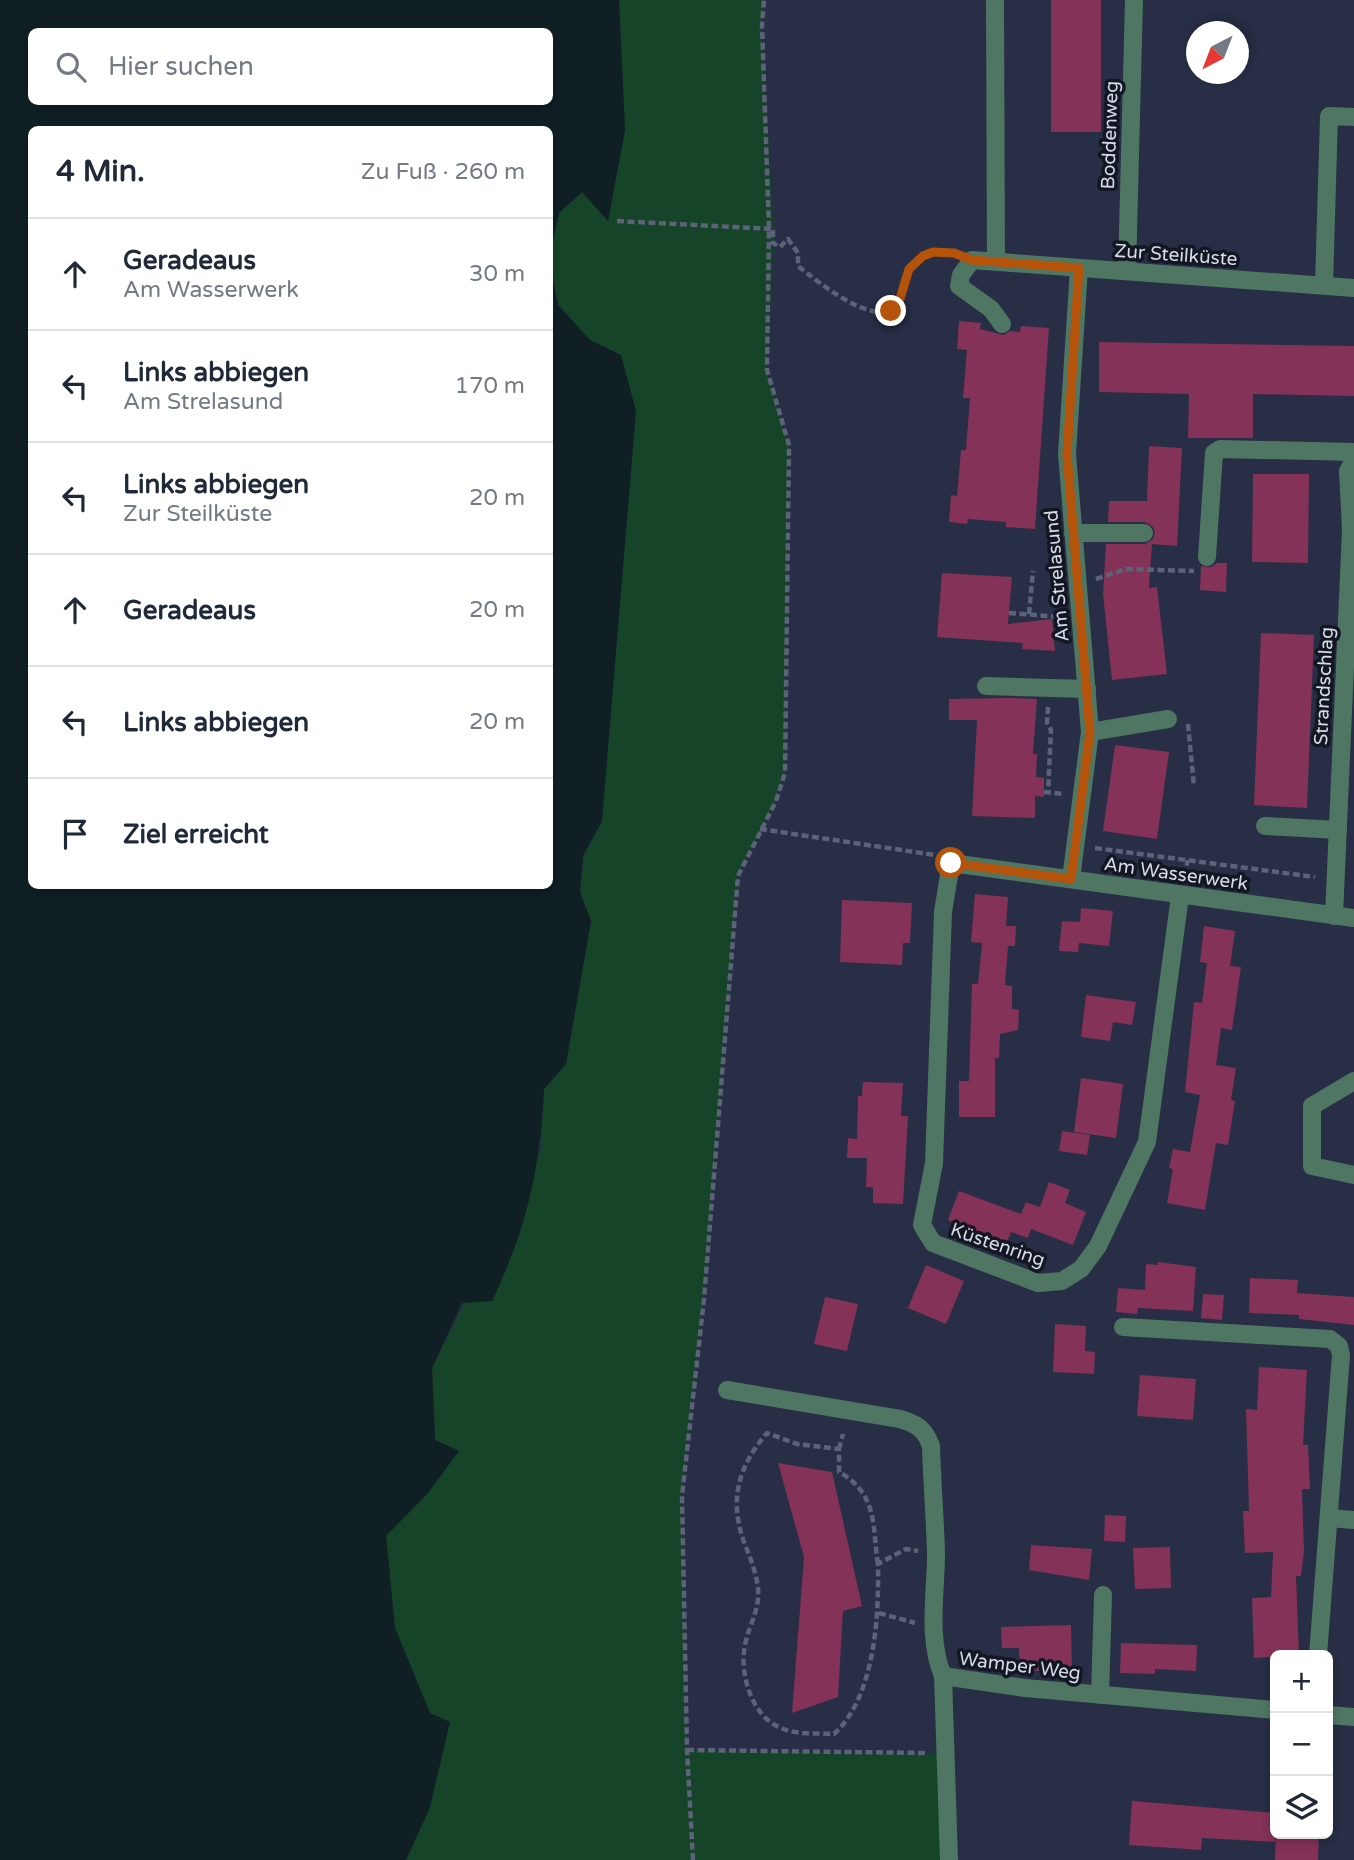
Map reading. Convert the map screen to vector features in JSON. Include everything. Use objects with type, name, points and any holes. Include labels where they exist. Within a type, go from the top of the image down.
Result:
[{"type":"street","points":[[995,0],[996,261]]},
{"type":"street","name":"Boddenweg","points":[[1127,271],[1134,0]]},
{"type":"street","points":[[1324,285],[1329,116],[1354,117]]},
{"type":"street","points":[[972,260],[961,275],[959,286],[991,309],[1002,324]]},
{"type":"street","name":"Zur Steilküste","points":[[972,260],[1354,288]]},
{"type":"street","name":"Am Strelasund","points":[[1071,879],[1090,732],[1067,454],[1079,268]]},
{"type":"street","points":[[1201,564],[1214,453],[1220,449],[1354,452]]},
{"type":"street","name":"Strandschlag","points":[[1334,916],[1351,530],[1348,471],[1354,460]]},
{"type":"street","points":[[1073,533],[1144,533]]},
{"type":"street","points":[[986,686],[1087,689]]},
{"type":"street","points":[[1090,732],[1168,719]]},
{"type":"street","points":[[1265,826],[1338,830]]},
{"type":"street","name":"Am Wasserwerk","points":[[951,863],[1180,897],[1354,918]]},
{"type":"street","name":"Küstenring","points":[[951,863],[943,912],[934,1163],[922,1225],[933,1243],[1038,1283],[1062,1281],[1081,1269],[1098,1246],[1147,1142],[1180,897]]},
{"type":"street","points":[[1354,1081],[1312,1105],[1312,1166],[1354,1175]]},
{"type":"street","points":[[1123,1327],[1330,1339],[1339,1346],[1318,1650]]},
{"type":"street","points":[[727,1390],[915,1423],[927,1433],[931,1446],[936,1554],[934,1626],[937,1662],[943,1676]]},
{"type":"street","points":[[1329,1518],[1354,1520]]},
{"type":"street","points":[[1100,1695],[1103,1595]]},
{"type":"street","name":"Wamper Weg","points":[[949,1860],[943,1676],[993,1685],[1270,1710]]},
{"type":"street","points":[[1333,1715],[1354,1717]]},
{"type":"path","points":[[693,1860],[687,1750],[682,1496],[704,1299],[738,876],[759,829],[776,800],[785,773],[789,445],[767,370],[769,229],[762,24],[764,0]]},
{"type":"path","points":[[617,221],[769,229],[775,232],[772,241],[777,248],[788,239],[798,253],[798,266],[877,314],[891,311],[899,302],[909,269],[923,256],[933,252],[954,253],[972,260]]},
{"type":"path","points":[[1078,582],[1112,576],[1126,569],[1201,564]]},
{"type":"path","points":[[1029,614],[1033,571]]},
{"type":"path","points":[[1009,613],[1081,618]]},
{"type":"path","points":[[1048,688],[1047,723],[1051,730],[1048,793]]},
{"type":"path","points":[[1168,719],[1188,724],[1191,732],[1194,786]]},
{"type":"path","points":[[759,829],[936,856],[951,863]]},
{"type":"path","points":[[1075,845],[1335,880]]},
{"type":"path","points":[[839,1449],[797,1444],[766,1433],[750,1453],[738,1480],[735,1506],[753,1565],[759,1604],[745,1645],[744,1670],[750,1692],[768,1722],[783,1730],[834,1734],[847,1722],[860,1699],[879,1613],[873,1516],[866,1494],[859,1485],[839,1472],[842,1434]]},
{"type":"path","points":[[878,1564],[906,1549],[936,1554]]},
{"type":"path","points":[[879,1613],[895,1620],[934,1626]]},
{"type":"path","points":[[687,1750],[945,1754]]},
{"type":"green space","points":[[619,0],[764,0],[762,25],[774,235],[767,370],[789,445],[785,773],[776,801],[738,876],[704,1299],[682,1496],[687,1750],[945,1754],[949,1860],[406,1860],[430,1807],[430,1713],[395,1628],[386,1536],[428,1493],[458,1451],[435,1440],[432,1368],[541,1150],[544,1089],[566,1064],[591,921],[580,892],[584,856],[602,821],[621,355],[590,340],[558,305],[553,272],[553,240],[559,213],[583,192],[608,220],[625,130]]},
{"type":"shaded area","points":[[0,0],[619,0],[625,130],[608,221],[582,192],[559,213],[553,240],[553,126],[28,126],[28,889],[553,889],[553,280],[558,305],[590,340],[621,355],[636,411],[602,821],[583,856],[580,892],[591,921],[566,1064],[544,1089],[539,1146],[530,1198],[504,1274],[492,1301],[462,1303],[432,1368],[435,1440],[459,1451],[428,1493],[386,1536],[395,1628],[430,1713],[450,1722],[430,1807],[406,1860],[0,1860]]},
{"type":"building","points":[[1051,0],[1101,0],[1101,132],[1051,132]]},
{"type":"building","points":[[959,321],[981,323],[980,329],[1003,335],[1010,331],[1020,332],[1021,326],[1049,328],[1035,529],[1006,527],[1006,522],[968,519],[967,524],[949,522],[951,495],[957,496],[961,450],[966,450],[970,398],[963,398],[967,350],[957,349]]},
{"type":"building","points":[[1099,342],[1354,346],[1354,396],[1253,394],[1253,438],[1188,438],[1189,394],[1099,392]]},
{"type":"building","points":[[1149,446],[1182,448],[1177,546],[1152,544],[1149,588],[1157,587],[1167,674],[1112,680],[1103,594],[1106,544],[1145,544],[1153,539],[1155,532],[1153,527],[1145,522],[1108,522],[1109,501],[1147,501]]},
{"type":"building","points":[[1253,474],[1309,474],[1308,563],[1252,562]]},
{"type":"building","points":[[1217,563],[1227,563],[1226,592],[1200,590],[1201,566],[1211,567]]},
{"type":"building","points":[[942,573],[1012,577],[1008,624],[1052,619],[1055,651],[1022,649],[1023,643],[937,637]]},
{"type":"building","points":[[1261,633],[1314,635],[1307,808],[1254,805]]},
{"type":"building","points":[[949,699],[1037,699],[1033,754],[1037,754],[1036,777],[1044,778],[1044,797],[1035,796],[1035,818],[972,816],[977,720],[949,720]]},
{"type":"building","points":[[1115,745],[1169,752],[1157,839],[1103,831]]},
{"type":"building","points":[[975,894],[1008,897],[1006,926],[1016,926],[1015,946],[1008,946],[1005,985],[1012,986],[1012,1009],[1019,1010],[1018,1030],[1000,1034],[999,1058],[995,1058],[995,1117],[959,1117],[959,1081],[969,1081],[972,984],[978,984],[982,943],[971,942]]},
{"type":"building","points":[[842,900],[912,903],[910,943],[903,943],[902,965],[840,962]]},
{"type":"building","points":[[1081,908],[1113,911],[1109,946],[1079,943],[1078,952],[1059,951],[1062,921],[1080,922]]},
{"type":"building","points":[[1204,926],[1235,931],[1230,966],[1241,967],[1232,1030],[1221,1028],[1216,1065],[1236,1068],[1231,1100],[1235,1101],[1228,1145],[1216,1143],[1205,1210],[1167,1203],[1173,1169],[1169,1168],[1173,1149],[1190,1152],[1200,1095],[1185,1092],[1194,1002],[1202,1003],[1207,963],[1200,962]]},
{"type":"building","points":[[1086,995],[1136,1002],[1132,1025],[1113,1022],[1110,1041],[1081,1037]]},
{"type":"building","points":[[1081,1078],[1123,1084],[1116,1138],[1074,1132]]},
{"type":"building","points":[[863,1082],[903,1083],[901,1116],[908,1116],[903,1204],[873,1203],[873,1187],[866,1187],[867,1158],[847,1158],[848,1138],[857,1139],[858,1096],[862,1096]]},
{"type":"building","points":[[1062,1131],[1090,1135],[1087,1155],[1059,1151]]},
{"type":"building","points":[[1049,1182],[1070,1190],[1065,1203],[1086,1212],[1073,1245],[1031,1229],[1028,1238],[1011,1232],[1006,1245],[948,1220],[959,1191],[1021,1214],[1026,1202],[1040,1207]]},
{"type":"building","points":[[1158,1262],[1196,1267],[1193,1311],[1138,1308],[1137,1314],[1116,1312],[1118,1288],[1145,1290],[1146,1264],[1158,1265]]},
{"type":"building","points":[[926,1265],[964,1281],[946,1324],[908,1308]]},
{"type":"building","points":[[1250,1278],[1298,1280],[1297,1293],[1354,1297],[1354,1325],[1299,1319],[1299,1315],[1249,1313]]},
{"type":"building","points":[[1203,1294],[1224,1295],[1222,1320],[1201,1318]]},
{"type":"building","points":[[825,1297],[858,1304],[847,1351],[814,1344]]},
{"type":"building","points":[[1055,1324],[1086,1326],[1085,1351],[1095,1352],[1094,1374],[1053,1372]]},
{"type":"building","points":[[1259,1367],[1307,1370],[1303,1445],[1308,1445],[1310,1489],[1302,1489],[1304,1551],[1301,1576],[1296,1576],[1299,1650],[1270,1650],[1270,1657],[1254,1658],[1252,1598],[1271,1597],[1273,1552],[1245,1553],[1243,1511],[1249,1511],[1246,1409],[1257,1410]]},
{"type":"building","points":[[1140,1375],[1196,1379],[1193,1420],[1137,1416]]},
{"type":"building","points":[[778,1463],[832,1472],[862,1606],[843,1611],[838,1697],[792,1713],[804,1557]]},
{"type":"building","points":[[1105,1515],[1126,1516],[1125,1542],[1104,1541]]},
{"type":"building","points":[[1031,1545],[1092,1549],[1089,1580],[1029,1570]]},
{"type":"building","points":[[1170,1547],[1171,1588],[1135,1589],[1133,1548]]},
{"type":"building","points":[[1071,1625],[1072,1670],[1020,1671],[1019,1648],[1002,1648],[1001,1627]]},
{"type":"building","points":[[1121,1643],[1197,1645],[1196,1671],[1155,1669],[1155,1674],[1120,1673]]},
{"type":"building","points":[[1132,1801],[1270,1813],[1270,1839],[1275,1839],[1275,1842],[1202,1838],[1201,1850],[1129,1845]]},
{"type":"building","points":[[1276,1839],[1319,1839],[1318,1860],[1275,1860]]},
{"type":"route","points":[[891,311],[899,302],[909,269],[923,256],[933,252],[954,253],[972,260],[1079,268],[1067,454],[1090,732],[1071,879],[951,863]]}]
